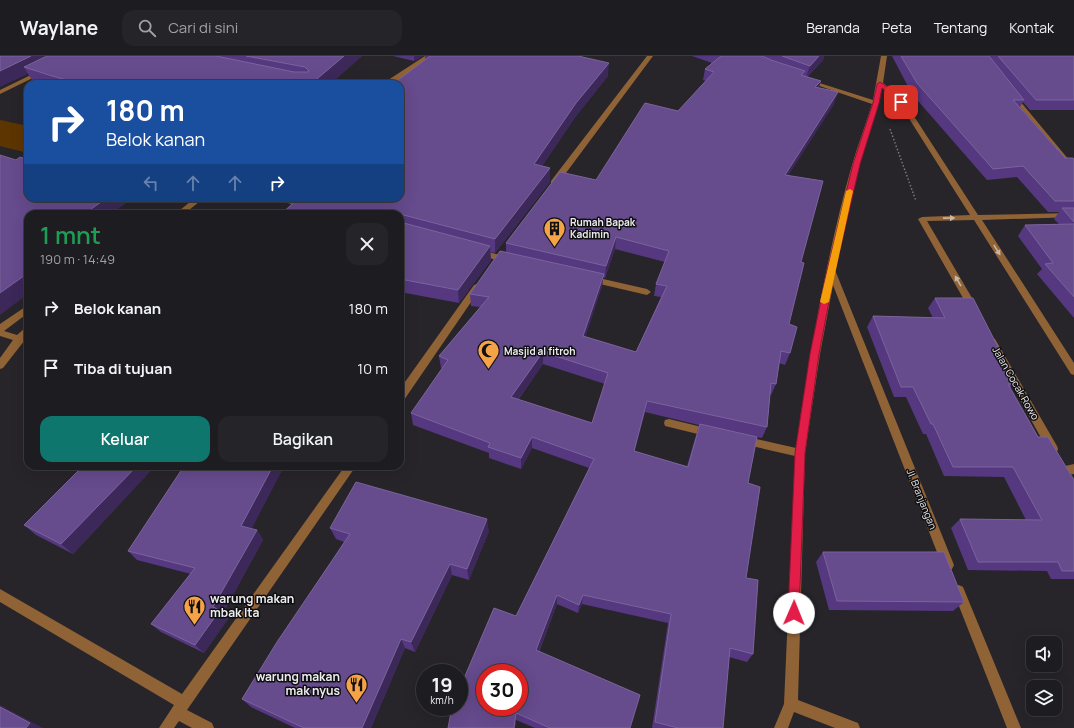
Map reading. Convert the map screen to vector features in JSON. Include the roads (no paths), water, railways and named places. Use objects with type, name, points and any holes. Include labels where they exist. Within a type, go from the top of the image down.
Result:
[{"type":"street","points":[[392,80],[429,56]]},
{"type":"street","points":[[550,189],[650,56]]},
{"type":"street","points":[[781,728],[791,704],[800,453],[815,354],[831,270],[856,164],[877,99],[884,56]]},
{"type":"street","points":[[25,80],[47,69]]},
{"type":"street","points":[[799,78],[877,99]]},
{"type":"street","points":[[0,92],[24,80]]},
{"type":"street","points":[[880,84],[896,96],[906,108],[1074,371]]},
{"type":"street","points":[[1010,92],[1074,171]]},
{"type":"street","points":[[184,210],[195,202]]},
{"type":"street","points":[[294,202],[316,208]]},
{"type":"street","points":[[980,320],[922,219],[1074,215]]},
{"type":"street","points":[[468,249],[520,263]]},
{"type":"street","name":"Jl. Branjangan","points":[[831,270],[1014,728]]},
{"type":"street","points":[[580,276],[647,292]]},
{"type":"street","points":[[404,391],[485,277]]},
{"type":"street","points":[[0,329],[24,311]]},
{"type":"street","points":[[0,333],[19,340]]},
{"type":"street","points":[[0,365],[24,334]]},
{"type":"street","name":"Jalan Cocak Rowo","points":[[988,334],[1066,468]]},
{"type":"street","points":[[669,423],[800,453]]},
{"type":"street","points":[[166,728],[348,470]]},
{"type":"street","points":[[0,595],[181,708],[207,728]]},
{"type":"street","points":[[791,704],[852,728]]},
{"type":"place","name":"Rumah Bapak Kadimin","points":[[555,248]]},
{"type":"place","name":"Masjid al fitroh","points":[[488,370]]},
{"type":"place","name":"warung makan mbak Ita","points":[[195,626]]},
{"type":"place","name":"warung makan mak nyus","points":[[356,704]]}]
